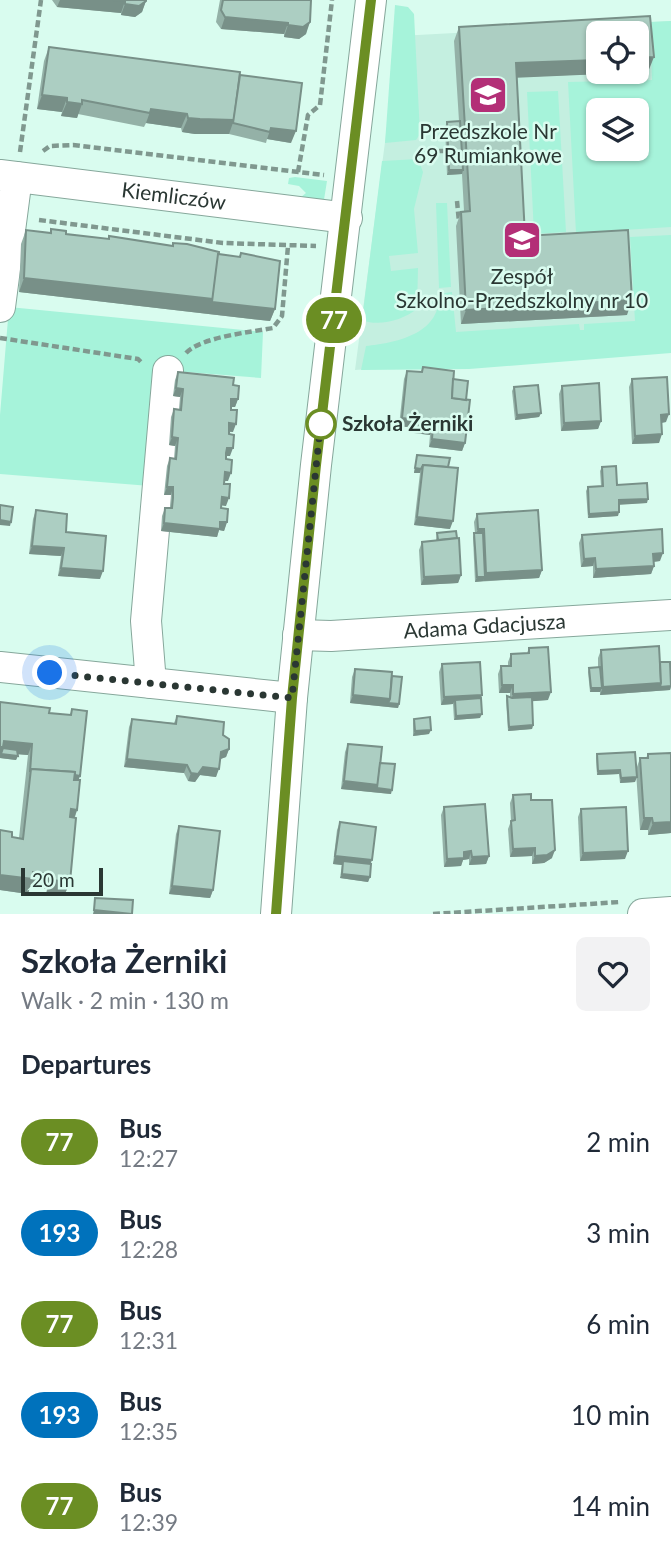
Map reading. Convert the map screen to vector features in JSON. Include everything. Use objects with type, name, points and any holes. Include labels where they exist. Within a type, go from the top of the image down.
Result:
[{"type":"street","points":[[276,914],[298,635],[371,0]]},
{"type":"street","name":"Kiemliczów","points":[[12,172],[346,218]]},
{"type":"street","points":[[0,307],[12,172]]},
{"type":"street","points":[[151,683],[146,621],[167,379]]},
{"type":"street","name":"Adama Gdacjusza","points":[[298,635],[331,636],[671,615]]},
{"type":"street","points":[[0,667],[292,698]]},
{"type":"street","points":[[637,908],[671,912]]},
{"type":"path","points":[[12,172],[41,0]]},
{"type":"path","points":[[298,172],[308,115],[320,105],[332,0]]},
{"type":"path","points":[[12,172],[50,146],[73,145],[331,176]]},
{"type":"path","points":[[439,151],[454,151]]},
{"type":"path","points":[[457,201],[459,226]]},
{"type":"path","points":[[0,338],[138,359],[167,379],[191,348],[273,328],[282,316],[288,246],[223,243],[28,218]]},
{"type":"path","points":[[433,914],[637,908]]},
{"type":"shaded area","name":"Zespół Szkolno-Przedszkolny nr 10","points":[[671,21],[671,348],[355,370],[399,36],[586,26],[586,84],[649,84],[649,22]]},
{"type":"green space","points":[[395,5],[408,7],[414,14],[420,134],[416,140],[385,143]]},
{"type":"green space","points":[[671,21],[671,227],[576,233],[568,82],[649,84],[649,80],[652,80],[650,22]]},
{"type":"green space","points":[[558,91],[566,232],[534,234],[527,92]]},
{"type":"green space","points":[[418,159],[423,172],[414,209],[418,253],[389,256],[391,271],[418,268],[417,309],[391,321],[376,323],[362,320],[382,161]]},
{"type":"green space","points":[[289,178],[327,181],[323,206],[300,198],[306,193],[299,186],[288,184]]},
{"type":"green space","points":[[436,203],[447,203],[451,287],[439,288]]},
{"type":"green space","points":[[671,235],[671,353],[469,369],[361,370],[366,346],[403,339],[425,327],[438,308],[439,294],[452,292],[456,332],[579,324],[580,330],[584,330],[584,324],[635,321],[630,237]]},
{"type":"green space","points":[[9,307],[263,332],[261,378],[160,370],[150,486],[0,474],[0,415]]},
{"type":"building","points":[[113,0],[146,0],[146,1],[139,6]]},
{"type":"building","points":[[223,0],[311,0],[310,22],[303,27],[225,17],[221,10]]},
{"type":"building","points":[[650,16],[654,57],[649,57],[649,21],[586,21],[586,60],[516,63],[525,236],[628,230],[632,300],[466,310],[461,212],[470,211],[459,27]]},
{"type":"building","points":[[49,47],[240,72],[234,120],[188,118],[187,114],[151,109],[150,113],[82,100],[82,104],[67,102],[67,98],[42,95]]},
{"type":"building","points":[[240,75],[302,83],[296,131],[271,128],[270,132],[233,123]]},
{"type":"building","points":[[460,121],[463,170],[449,170],[447,122]]},
{"type":"building","points":[[51,229],[66,231],[66,234],[109,239],[109,236],[173,246],[173,243],[187,244],[219,252],[213,299],[24,278],[26,230],[51,233]]},
{"type":"building","points":[[241,253],[280,261],[275,309],[212,302],[218,254],[240,257]]},
{"type":"building","points":[[423,367],[454,371],[452,398],[470,400],[465,443],[432,439],[433,426],[402,418],[407,371],[422,372]]},
{"type":"building","points":[[178,372],[234,378],[233,385],[239,386],[238,399],[231,399],[231,410],[237,410],[236,424],[229,423],[229,434],[234,435],[233,448],[227,448],[226,453],[226,459],[232,460],[231,473],[225,472],[224,484],[230,484],[229,498],[222,497],[221,508],[228,509],[227,522],[220,522],[220,529],[164,523],[165,508],[172,508],[173,498],[173,487],[167,487],[170,458],[176,459],[178,438],[172,437],[174,409],[181,410],[183,389],[176,388]]},
{"type":"building","points":[[667,377],[669,414],[661,415],[662,434],[635,436],[632,379]]},
{"type":"building","points":[[453,379],[468,381],[466,400],[452,398]]},
{"type":"building","points":[[599,383],[601,421],[564,423],[562,386]]},
{"type":"building","points":[[538,385],[541,413],[517,415],[514,387]]},
{"type":"building","points":[[417,455],[450,458],[448,467],[423,465],[421,469],[415,468]]},
{"type":"building","points":[[423,465],[458,468],[453,521],[417,517]]},
{"type":"building","points":[[616,466],[617,485],[647,483],[648,499],[619,500],[619,512],[589,514],[588,487],[603,486],[602,467]]},
{"type":"building","points":[[0,505],[13,507],[11,522],[0,520]]},
{"type":"building","points":[[36,510],[67,514],[66,532],[106,536],[103,571],[61,568],[64,548],[32,546]]},
{"type":"building","points":[[538,510],[542,570],[486,573],[484,529],[478,529],[477,514]]},
{"type":"building","points":[[662,529],[663,553],[653,554],[654,566],[596,569],[595,558],[584,559],[582,535]]},
{"type":"building","points":[[456,531],[457,538],[438,540],[437,533]]},
{"type":"building","points":[[474,533],[483,533],[485,577],[477,577]]},
{"type":"building","points":[[459,538],[461,575],[424,577],[422,542]]},
{"type":"building","points":[[659,646],[661,683],[603,687],[601,650]]},
{"type":"building","points":[[548,647],[551,692],[513,694],[513,685],[502,685],[501,666],[511,666],[511,654],[529,653],[529,648]]},
{"type":"building","points":[[480,662],[482,695],[444,697],[442,664]]},
{"type":"building","points":[[660,662],[670,662],[671,686],[660,687]]},
{"type":"building","points":[[600,667],[602,688],[591,688],[589,668]]},
{"type":"building","points":[[355,669],[392,672],[390,699],[353,695]]},
{"type":"building","points":[[392,676],[402,677],[399,704],[388,703]]},
{"type":"building","points":[[507,696],[532,697],[533,725],[509,727]]},
{"type":"building","points":[[481,698],[482,714],[456,716],[455,700]]},
{"type":"building","points":[[0,702],[50,708],[49,713],[71,715],[72,709],[87,711],[80,776],[75,775],[75,772],[31,769],[30,772],[32,744],[4,741],[3,747],[0,747]]},
{"type":"building","points":[[177,716],[224,722],[223,735],[229,739],[229,749],[221,752],[219,769],[203,767],[198,774],[191,773],[187,765],[127,759],[132,719],[176,724]]},
{"type":"building","points":[[430,717],[431,730],[415,731],[414,719]]},
{"type":"building","points":[[348,744],[382,747],[378,785],[344,781]]},
{"type":"building","points":[[3,748],[17,750],[18,756],[1,754]]},
{"type":"building","points":[[635,752],[637,777],[621,778],[620,770],[598,771],[597,754]]},
{"type":"building","points":[[671,753],[671,822],[653,823],[652,818],[644,818],[640,758],[648,758],[648,754]]},
{"type":"building","points":[[380,763],[395,764],[392,790],[377,788]]},
{"type":"building","points":[[31,769],[75,772],[74,780],[80,780],[77,810],[71,809],[70,817],[76,818],[70,882],[51,880],[52,874],[33,872],[33,879],[0,875],[0,830],[12,832],[12,837],[23,839]]},
{"type":"building","points":[[531,794],[531,800],[552,800],[555,850],[547,855],[535,856],[535,848],[513,849],[513,795]]},
{"type":"building","points":[[485,804],[489,856],[472,857],[471,851],[464,852],[464,858],[447,859],[444,807]]},
{"type":"building","points":[[626,807],[628,851],[583,853],[581,809]]},
{"type":"building","points":[[340,822],[376,827],[372,860],[335,856]]},
{"type":"building","points":[[179,826],[220,831],[213,890],[172,886]]},
{"type":"building","points":[[343,861],[371,864],[370,877],[342,874]]},
{"type":"building","points":[[95,898],[133,900],[132,914],[94,910]]},
{"type":"bus line","name":"77","points":[[276,914],[292,698],[316,465],[371,0]]},
{"type":"place","name":"Przedszkole Nr 69 Rumiankowe","points":[[488,95]]},
{"type":"place","name":"Zespół Szkolno-Przedszkolny nr 10","points":[[522,240]]},
{"type":"place","name":"Szkoła Żerniki","points":[[321,424]]},
{"type":"route","points":[[50,673],[292,698],[321,420],[321,424]]}]
